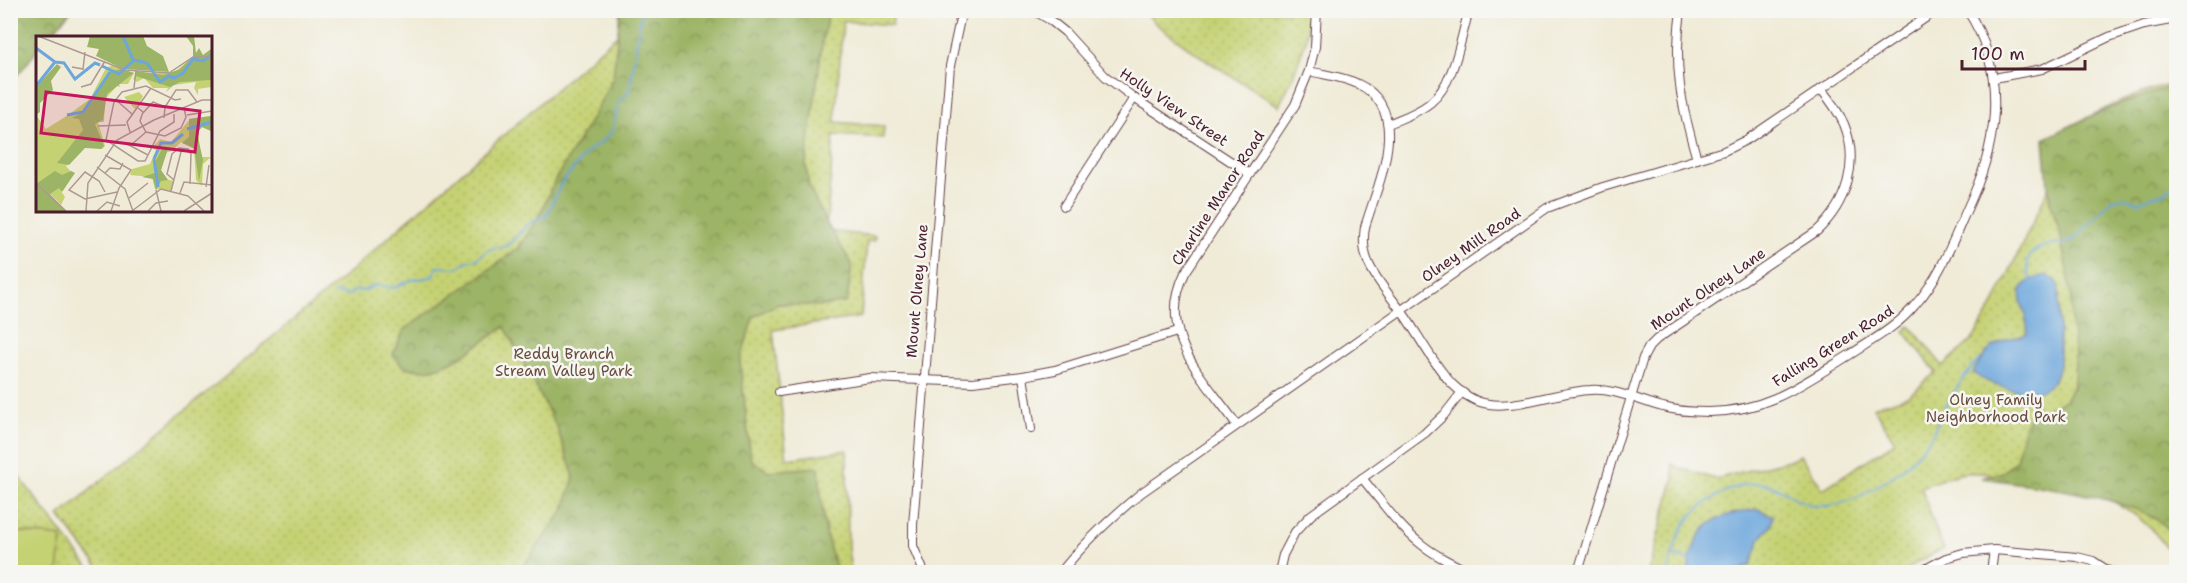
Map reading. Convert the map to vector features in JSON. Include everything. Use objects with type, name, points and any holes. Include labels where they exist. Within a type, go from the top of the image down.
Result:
[{"type":"street","name":"Mount Olney Lane","points":[[924,573],[912,538],[950,66],[962,10]]},
{"type":"street","name":"Holly View Street","points":[[1033,10],[1065,32],[1105,76],[1134,98],[1250,174]]},
{"type":"street","name":"Charline Manor Road","points":[[1237,425],[1185,351],[1177,332],[1175,303],[1180,282],[1295,105],[1309,71],[1315,47],[1317,10]]},
{"type":"street","points":[[1388,124],[1419,111],[1432,102],[1441,91],[1452,70],[1469,10]]},
{"type":"street","points":[[1681,10],[1676,41],[1678,77],[1684,113],[1697,159]]},
{"type":"street","name":"Olney Mill Road","points":[[1061,573],[1075,555],[1117,513],[1141,493],[1547,208],[1603,187],[1724,151],[1748,139],[1937,10]]},
{"type":"street","name":"Falling Green Road","points":[[1309,71],[1356,83],[1364,87],[1379,102],[1388,124],[1388,150],[1363,239],[1364,252],[1369,264],[1450,382],[1462,392],[1479,402],[1498,405],[1590,390],[1609,391],[1666,408],[1706,412],[1731,411],[1752,407],[1787,394],[1890,329],[1917,304],[1940,269],[1980,179],[1992,137],[1994,78],[1982,37],[1967,10]]},
{"type":"street","points":[[1994,78],[2042,69],[2109,37],[2144,25],[2176,19]]},
{"type":"street","name":"Mount Olney Lane","points":[[1578,573],[1643,358],[1649,347],[1657,339],[1817,231],[1839,206],[1851,167],[1849,145],[1847,133],[1837,110],[1821,89]]},
{"type":"street","points":[[1064,206],[1134,98]]},
{"type":"street","points":[[779,392],[870,378],[973,382],[1023,376],[1055,370],[1177,332]]},
{"type":"street","points":[[1023,376],[1031,429]]},
{"type":"street","points":[[1279,573],[1283,555],[1295,532],[1311,515],[1425,433],[1444,415],[1462,392]]},
{"type":"street","points":[[1362,478],[1402,526],[1421,544],[1470,573]]},
{"type":"street","points":[[1991,573],[1994,550]]},
{"type":"street","points":[[1920,573],[1946,558],[1963,553],[1994,550],[2078,557],[2093,561],[2110,573]]},
{"type":"green space","points":[[11,10],[71,11],[49,36],[36,36],[36,52],[11,83]]},
{"type":"green space","name":"Reddy Branch Stream Valley Park","points":[[890,10],[894,12],[892,25],[843,21],[835,122],[884,126],[883,138],[834,135],[826,231],[875,236],[874,241],[867,241],[861,317],[773,330],[787,459],[847,450],[848,548],[851,572],[102,572],[59,516],[337,283],[627,26],[634,11]]},
{"type":"green space","points":[[620,11],[829,11],[823,37],[806,164],[809,187],[827,224],[852,264],[847,302],[822,306],[778,304],[753,317],[740,362],[751,460],[768,471],[819,467],[826,534],[838,572],[519,572],[564,510],[574,477],[557,428],[505,327],[458,358],[432,369],[419,370],[406,367],[393,354],[404,330],[518,249],[540,214],[556,178],[613,78]]},
{"type":"green space","points":[[1144,11],[1308,11],[1306,40],[1293,77],[1279,106],[1204,59],[1156,24]]},
{"type":"green space","name":"Olney Family Neighborhood Park","points":[[2176,84],[2176,563],[2162,541],[2145,523],[2108,499],[2087,491],[2040,481],[1965,473],[1921,487],[1943,549],[1919,561],[1904,572],[1648,572],[1674,478],[1672,464],[1715,479],[1793,459],[1800,455],[1823,489],[1895,442],[1873,407],[1908,396],[1936,372],[1904,331],[1910,326],[1943,366],[1973,339],[1994,304],[2041,205],[2064,148],[2062,130],[2132,97]]},
{"type":"green space","points":[[2176,87],[2176,544],[2167,528],[2152,517],[2131,508],[2079,493],[1981,478],[2002,473],[2016,460],[2025,425],[2030,417],[2065,400],[2074,385],[2075,356],[2071,294],[2060,232],[2049,198],[2044,139],[2125,102]]},
{"type":"green space","points":[[11,466],[92,572],[11,572]]},
{"type":"green space","points":[[11,531],[62,537],[58,572],[11,572]]},
{"type":"water","points":[[2046,275],[2057,281],[2059,290],[2059,366],[2053,382],[2041,390],[2031,392],[1999,386],[1980,378],[1973,373],[1991,348],[2008,339],[2027,334],[2021,292],[2024,285],[2032,279]]},
{"type":"water","points":[[1758,509],[1773,516],[1770,527],[1760,539],[1751,565],[1736,572],[1688,572],[1695,543],[1708,525],[1729,515]]},
{"type":"waterway","points":[[333,293],[350,295],[356,290],[363,291],[376,285],[396,288],[409,281],[432,277],[437,267],[458,268],[467,261],[477,259],[490,249],[507,246],[530,223],[547,215],[561,184],[588,151],[612,132],[619,101],[629,92],[642,10]]},
{"type":"waterway","points":[[2030,280],[2028,268],[2032,253],[2046,246],[2073,241],[2111,200],[2122,197],[2138,202],[2165,192],[2176,184]]},
{"type":"waterway","points":[[1667,572],[1677,539],[1688,520],[1706,503],[1730,490],[1742,486],[1765,484],[1805,503],[1828,506],[1854,499],[1886,481],[1905,466],[1927,442],[1955,391],[1979,360]]},
{"type":"waterway","points":[[1673,555],[1692,561]]}]
